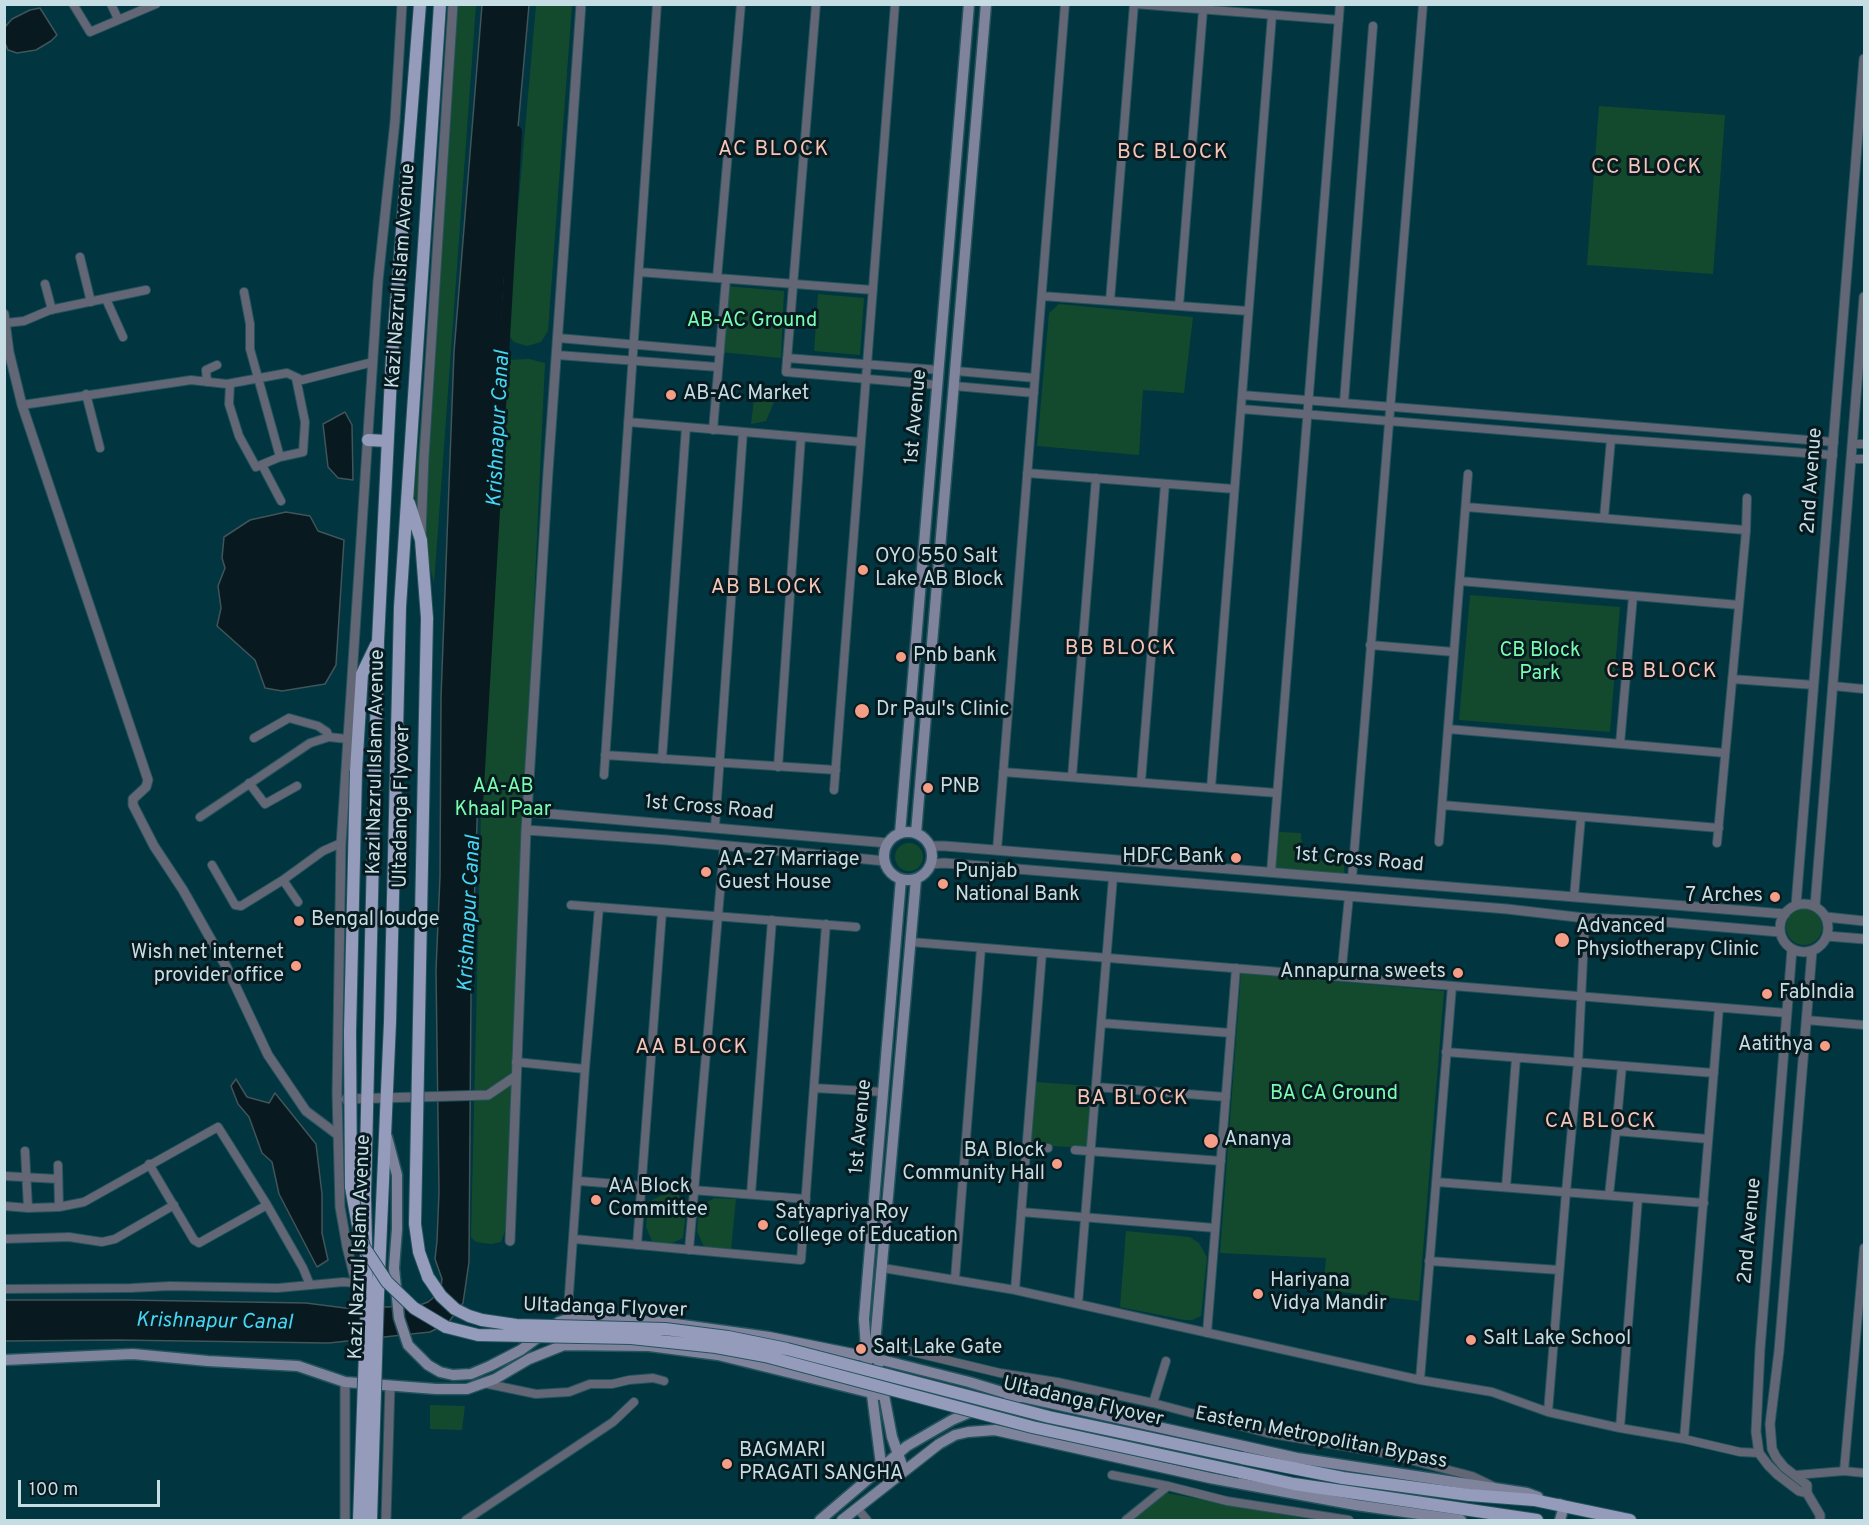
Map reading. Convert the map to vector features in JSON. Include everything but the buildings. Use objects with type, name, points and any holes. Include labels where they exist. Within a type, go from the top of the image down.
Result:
[{"type":"main road","name":"Kazi Nazrul Islam Avenue","points":[[371,1521],[365,1196],[378,641],[387,441],[420,4]]},
{"type":"main road","name":"Kazi Nazrul Islam Avenue","points":[[367,1290],[386,1134],[399,649],[440,4]]},
{"type":"main road","name":"1st Avenue","points":[[900,833],[969,4]]},
{"type":"main road","name":"1st Avenue","points":[[916,833],[986,4]]},
{"type":"main road","points":[[964,62],[981,63]]},
{"type":"main road","points":[[368,440],[387,441]]},
{"type":"main road","points":[[932,448],[948,450]]},
{"type":"main road","name":"Ultadanga Flyover","points":[[407,496],[421,540],[427,618],[415,1224],[424,1268],[434,1287],[448,1303],[476,1318],[516,1325],[665,1329],[761,1343],[1039,1414],[1242,1458],[1343,1478],[1460,1494],[1534,1500],[1564,1506]]},
{"type":"main road","name":"Ultadanga Flyover","points":[[378,641],[362,674],[356,771],[350,1032],[351,1187],[364,1247],[387,1282],[414,1308],[446,1327],[478,1335],[631,1338],[717,1347],[765,1356],[1032,1427],[1294,1484],[1537,1521]]},
{"type":"main road","points":[[914,671],[930,672]]},
{"type":"main road","points":[[900,833],[916,833],[931,846],[931,864],[925,873],[916,879],[901,879],[890,872],[885,861],[885,849],[888,843],[900,833]]},
{"type":"main road","name":"1st Avenue","points":[[886,1484],[880,1468],[878,1427],[866,1356],[864,1319],[901,879]]},
{"type":"main road","points":[[904,1471],[897,1455],[875,1343],[916,879]]},
{"type":"main road","points":[[890,1007],[905,1008]]},
{"type":"main road","points":[[386,1134],[397,1175],[394,1268],[399,1318],[408,1345],[428,1365],[440,1372],[453,1375],[471,1374],[500,1362],[532,1343],[560,1322],[580,1318],[661,1322],[769,1336],[879,1359],[1015,1396]]},
{"type":"main road","points":[[359,1521],[367,1290]]},
{"type":"main road","points":[[4,1360],[133,1354],[298,1366],[345,1382],[467,1389],[495,1379],[529,1359],[564,1345],[649,1346],[718,1355],[884,1396]]},
{"type":"main road","name":"Eastern Metropolitan Bypass","points":[[820,1521],[880,1468],[927,1433],[979,1407],[1015,1396],[1297,1458],[1527,1493],[1564,1506],[1630,1521]]},
{"type":"main road","points":[[842,1521],[939,1444],[968,1432],[995,1430],[1222,1480],[1356,1505],[1461,1521]]},
{"type":"main road","points":[[1560,1521],[1564,1506]]},
{"type":"street","points":[[73,4],[90,32],[156,4]]},
{"type":"street","points":[[111,4],[118,19]]},
{"type":"street","name":"Kazi Nazrul Islam Avenue","points":[[367,1290],[347,1247],[340,1207],[338,1100],[341,843],[378,282],[395,121],[402,4]]},
{"type":"street","name":"Kazi Nazrul Islam Avenue","points":[[421,540],[424,457],[453,4]]},
{"type":"street","points":[[510,1241],[526,830],[581,4]]},
{"type":"street","points":[[604,776],[657,4]]},
{"type":"street","points":[[713,429],[720,352],[721,279],[741,4]]},
{"type":"street","points":[[816,4],[786,372],[938,385]]},
{"type":"street","points":[[834,790],[895,4]]},
{"type":"street","points":[[997,850],[1065,4]]},
{"type":"street","points":[[1110,301],[1135,4],[1339,20]]},
{"type":"street","points":[[1271,872],[1340,4]]},
{"type":"street","points":[[1352,879],[1423,4]]},
{"type":"street","points":[[1179,306],[1203,10]]},
{"type":"street","points":[[1211,788],[1272,15]]},
{"type":"street","points":[[1344,402],[1373,26]]},
{"type":"street","name":"2nd Avenue","points":[[1796,905],[1864,59]]},
{"type":"street","points":[[80,257],[91,302]]},
{"type":"street","points":[[639,272],[873,290]]},
{"type":"street","points":[[45,284],[52,310]]},
{"type":"street","points":[[146,291],[52,310],[24,321],[5,319],[7,353],[22,405],[148,780],[146,787],[133,799],[133,805],[154,846],[183,890],[228,968],[268,1055],[306,1111],[338,1135]]},
{"type":"street","points":[[244,291],[250,324],[250,350],[280,457]]},
{"type":"street","points":[[1042,296],[1248,311]]},
{"type":"street","name":"2nd Avenue","points":[[1815,906],[1864,297]]},
{"type":"street","points":[[106,299],[123,337]]},
{"type":"street","points":[[558,339],[720,352]]},
{"type":"street","points":[[557,355],[718,367]]},
{"type":"street","points":[[787,358],[939,370]]},
{"type":"street","points":[[22,405],[190,380],[230,384],[287,374],[302,380],[373,362]]},
{"type":"street","points":[[207,382],[206,370],[217,365]]},
{"type":"street","points":[[956,371],[1035,378]]},
{"type":"street","points":[[230,384],[229,404],[239,436],[256,468],[280,457],[303,452],[305,422],[296,378]]},
{"type":"street","points":[[954,386],[1034,393]]},
{"type":"street","points":[[86,394],[100,448]]},
{"type":"street","points":[[1242,394],[1833,442]]},
{"type":"street","points":[[1838,394],[1857,396]]},
{"type":"street","points":[[1241,410],[1611,440],[1833,455]]},
{"type":"street","points":[[1539,419],[1539,434]]},
{"type":"street","points":[[628,422],[861,442]]},
{"type":"street","points":[[662,759],[686,427]]},
{"type":"street","points":[[716,827],[743,432]]},
{"type":"street","points":[[778,767],[801,437]]},
{"type":"street","points":[[1604,518],[1611,440]]},
{"type":"street","points":[[1853,444],[1864,444]]},
{"type":"street","points":[[1852,459],[1864,459]]},
{"type":"street","points":[[262,465],[281,501]]},
{"type":"street","points":[[1027,473],[1234,489]]},
{"type":"street","points":[[1439,842],[1468,474]]},
{"type":"street","points":[[1072,777],[1096,478]]},
{"type":"street","points":[[1141,782],[1165,483]]},
{"type":"street","points":[[1717,843],[1747,498]]},
{"type":"street","points":[[1466,507],[1745,530]]},
{"type":"street","points":[[1460,581],[1739,605]]},
{"type":"street","points":[[1620,744],[1633,596]]},
{"type":"street","points":[[1370,645],[1454,652]]},
{"type":"street","points":[[1732,679],[1814,686]]},
{"type":"street","points":[[1833,686],[1864,689]]},
{"type":"street","points":[[254,738],[289,718],[322,728],[329,737]]},
{"type":"street","points":[[1448,729],[1725,753]]},
{"type":"street","points":[[200,817],[310,743],[329,737],[347,739]]},
{"type":"street","points":[[605,755],[836,770]]},
{"type":"street","points":[[1003,772],[1277,793]]},
{"type":"street","points":[[249,783],[265,804],[297,786]]},
{"type":"street","points":[[1442,805],[1719,828]]},
{"type":"street","name":"1st Cross Road","points":[[528,812],[888,843]]},
{"type":"street","points":[[1574,897],[1581,817]]},
{"type":"street","points":[[667,840],[669,824]]},
{"type":"street","points":[[526,830],[667,840],[885,861]]},
{"type":"street","points":[[212,865],[237,906],[241,906],[283,880],[323,851],[341,843]]},
{"type":"street","points":[[688,1250],[724,846]]},
{"type":"street","name":"1st Cross Road","points":[[931,846],[1785,914]]},
{"type":"street","name":"1st Cross Road","points":[[931,864],[944,863],[1507,909],[1585,918],[1653,921],[1780,932]]},
{"type":"street","points":[[1211,867],[1211,885]]},
{"type":"street","points":[[1078,1304],[1113,877]]},
{"type":"street","points":[[283,880],[298,902]]},
{"type":"street","points":[[1341,977],[1349,896]]},
{"type":"street","points":[[1653,921],[1654,904]]},
{"type":"street","points":[[571,905],[856,927]]},
{"type":"street","points":[[1796,905],[1815,906],[1826,917],[1827,936],[1821,945],[1812,951],[1802,952],[1792,949],[1784,942],[1780,932],[1785,914],[1796,905]]},
{"type":"street","points":[[564,1345],[568,1319],[599,907]]},
{"type":"street","points":[[637,1245],[662,912]]},
{"type":"street","points":[[1826,917],[1864,921]]},
{"type":"street","points":[[1548,1412],[1578,1062],[1585,918]]},
{"type":"street","points":[[751,1194],[772,920]]},
{"type":"street","points":[[574,1239],[801,1260],[826,924]]},
{"type":"street","points":[[1827,936],[1864,939]]},
{"type":"street","points":[[910,942],[1787,1013]]},
{"type":"street","points":[[955,1279],[981,948]]},
{"type":"street","name":"2nd Avenue","points":[[1760,1453],[1756,1425],[1760,1350],[1792,949]]},
{"type":"street","name":"2nd Avenue","points":[[1812,951],[1780,1339],[1770,1424],[1772,1449],[1776,1457],[1784,1467],[1806,1485],[1807,1493],[1820,1515],[1820,1521]]},
{"type":"street","points":[[1015,1290],[1042,952]]},
{"type":"street","points":[[1207,1334],[1236,968]]},
{"type":"street","points":[[1420,1380],[1452,986]]},
{"type":"street","points":[[1684,1439],[1719,1008]]},
{"type":"street","points":[[1806,1020],[1864,1025]]},
{"type":"street","points":[[1101,1023],[1231,1033]]},
{"type":"street","points":[[1446,1052],[1714,1073]]},
{"type":"street","points":[[1506,1187],[1516,1058]]},
{"type":"street","points":[[516,1062],[585,1070]]},
{"type":"street","points":[[1609,1195],[1622,1066]]},
{"type":"street","points":[[338,1100],[488,1095],[516,1076]]},
{"type":"street","points":[[1096,1087],[1226,1096]]},
{"type":"street","points":[[814,1088],[883,1092]]},
{"type":"street","points":[[4,1206],[59,1207],[84,1202],[218,1127],[267,1205],[303,1268],[310,1285]]},
{"type":"street","points":[[1616,1131],[1708,1139]]},
{"type":"street","points":[[1027,1147],[1048,1148]]},
{"type":"street","points":[[1075,1150],[1221,1161]]},
{"type":"street","points":[[25,1151],[28,1208]]},
{"type":"street","points":[[149,1164],[194,1240],[199,1243],[267,1205]]},
{"type":"street","points":[[58,1165],[59,1207]]},
{"type":"street","points":[[4,1176],[58,1179]]},
{"type":"street","points":[[579,1181],[806,1199]]},
{"type":"street","points":[[1436,1182],[1704,1203]]},
{"type":"street","points":[[1620,1428],[1638,1198]]},
{"type":"street","points":[[4,1239],[69,1237],[102,1242],[116,1239],[174,1205]]},
{"type":"street","points":[[1022,1212],[1215,1228]]},
{"type":"street","points":[[1844,1471],[1864,1248]]},
{"type":"street","points":[[1429,1261],[1559,1270]]},
{"type":"street","points":[[883,1268],[1015,1290],[1420,1380],[1492,1392],[1548,1412],[1620,1428],[1740,1452],[1760,1453],[1778,1475],[1799,1491],[1807,1493]]},
{"type":"street","points":[[4,1289],[170,1286],[267,1288],[310,1285],[367,1290]]},
{"type":"street","points":[[875,1343],[1000,1373],[1057,1382],[1153,1403],[1267,1433],[1383,1453],[1472,1476],[1488,1482],[1497,1489]]},
{"type":"street","points":[[1153,1403],[1166,1361]]},
{"type":"street","points":[[483,1383],[536,1394],[570,1392],[590,1384],[612,1384],[629,1380],[652,1378],[664,1381]]},
{"type":"street","points":[[345,1382],[345,1521]]},
{"type":"street","points":[[386,1521],[390,1385]]},
{"type":"street","points":[[466,1521],[613,1422],[634,1402]]},
{"type":"street","points":[[1796,1475],[1844,1471],[1864,1473]]},
{"type":"street","points":[[1112,1475],[1227,1500],[1349,1521]]},
{"type":"street","points":[[1126,1521],[1168,1486]]},
{"type":"street","points":[[857,1508],[867,1521]]},
{"type":"green space","points":[[451,5],[476,5],[434,584],[414,494],[430,319]]},
{"type":"green space","points":[[536,5],[572,5],[548,331],[541,342],[527,346],[514,342],[507,333]]},
{"type":"green space","points":[[1599,106],[1725,115],[1713,274],[1587,265]]},
{"type":"green space","name":"AB-AC Ground","points":[[725,286],[784,291],[781,358],[720,352]]},
{"type":"green space","points":[[818,294],[864,298],[860,355],[814,351]]},
{"type":"green space","points":[[1059,304],[1193,317],[1184,393],[1143,390],[1139,455],[1037,446],[1049,313]]},
{"type":"green space","name":"AA-AB Khaal Paar","points":[[529,359],[545,363],[505,1231],[501,1242],[491,1244],[476,1242],[471,1237],[481,807],[503,365],[507,360]]},
{"type":"green space","points":[[755,391],[777,395],[766,421],[751,424]]},
{"type":"green space","name":"CB Block Park","points":[[1470,595],[1620,607],[1610,732],[1459,720]]},
{"type":"green space","points":[[1279,832],[1301,833],[1303,860],[1327,861],[1328,853],[1345,854],[1344,875],[1274,870]]},
{"type":"green space","points":[[909,843],[919,847],[923,857],[919,867],[909,871],[899,867],[895,857],[899,847]]},
{"type":"green space","points":[[1804,909],[1817,914],[1822,927],[1817,940],[1804,945],[1791,940],[1786,927],[1791,914]]},
{"type":"green space","name":"BA CA Ground","points":[[1241,973],[1444,991],[1419,1301],[1323,1290],[1326,1258],[1220,1253]]},
{"type":"green space","points":[[1035,1082],[1093,1086],[1088,1148],[1029,1145]]},
{"type":"green space","points":[[664,1194],[679,1195],[686,1212],[683,1238],[670,1244],[652,1241],[646,1227],[648,1202]]},
{"type":"green space","points":[[714,1198],[736,1199],[731,1250],[704,1247],[697,1231],[699,1207]]},
{"type":"green space","points":[[1126,1231],[1190,1237],[1199,1243],[1207,1257],[1201,1316],[1185,1320],[1120,1307]]},
{"type":"green space","points":[[430,1405],[465,1406],[462,1430],[430,1429]]},
{"type":"green space","points":[[1167,1493],[1311,1520],[1134,1520]]},
{"type":"water","points":[[482,5],[529,5],[504,284],[493,522],[482,683],[471,992],[469,1262],[463,1303],[448,1323],[430,1332],[329,1343],[5,1341],[4,1300],[306,1303],[353,1309],[420,1305],[438,1294],[441,1287],[442,1279],[435,1259],[439,1192],[436,970],[440,876],[441,697],[454,352]]},
{"type":"water","points":[[40,8],[57,35],[36,50],[17,53],[8,50],[5,43],[5,27],[12,19]]},
{"type":"water","points":[[345,412],[352,425],[353,480],[338,478],[328,467],[323,424]]},
{"type":"water","points":[[286,512],[310,516],[318,531],[344,540],[336,665],[325,684],[282,691],[265,688],[255,660],[217,626],[221,608],[218,586],[225,568],[222,558],[224,537],[250,520]]},
{"type":"water","points":[[236,1079],[247,1097],[269,1103],[275,1093],[316,1144],[322,1194],[322,1233],[328,1260],[317,1267],[279,1194],[272,1162],[262,1153],[249,1117],[238,1104],[231,1086]]},
{"type":"waterway","name":"Krishnapur Canal","points":[[478,804],[517,131]]},
{"type":"place","name":"AB-AC Market","points":[[671,395]]},
{"type":"place","name":"OYO 550 Salt Lake AB Block","points":[[863,570]]},
{"type":"place","name":"Pnb bank","points":[[901,657]]},
{"type":"place","name":"Dr Paul's Clinic","points":[[862,711]]},
{"type":"place","name":"PNB","points":[[928,788]]},
{"type":"place","name":"HDFC Bank","points":[[1236,858]]},
{"type":"place","name":"AA-27 Marriage Guest House","points":[[706,872]]},
{"type":"place","name":"Punjab National Bank","points":[[943,884]]},
{"type":"place","name":"7 Arches","points":[[1775,897]]},
{"type":"place","name":"Bengal loudge","points":[[299,921]]},
{"type":"place","name":"Advanced Physiotherapy Clinic","points":[[1562,940]]},
{"type":"place","name":"Wish net internet provider office","points":[[296,966]]},
{"type":"place","name":"Annapurna sweets","points":[[1458,973]]},
{"type":"place","name":"FabIndia","points":[[1767,994]]},
{"type":"place","name":"Aatithya","points":[[1825,1046]]},
{"type":"place","name":"Ananya","points":[[1211,1141]]},
{"type":"place","name":"BA Block Community Hall","points":[[1057,1164]]},
{"type":"place","name":"AA Block Committee","points":[[596,1200]]},
{"type":"place","name":"Satyapriya Roy College of Education","points":[[763,1225]]},
{"type":"place","name":"Hariyana Vidya Mandir","points":[[1258,1294]]},
{"type":"place","name":"Salt Lake School","points":[[1471,1340]]},
{"type":"place","name":"Salt Lake Gate","points":[[861,1349]]},
{"type":"place","name":"BAGMARI PRAGATI SANGHA","points":[[727,1464]]},
{"type":"district","name":"AC BLOCK","points":[[774,151]]},
{"type":"district","name":"BC BLOCK","points":[[1173,154]]},
{"type":"district","name":"CC BLOCK","points":[[1647,169]]},
{"type":"district","name":"AB BLOCK","points":[[767,589]]},
{"type":"district","name":"BB BLOCK","points":[[1121,650]]},
{"type":"district","name":"CB BLOCK","points":[[1662,673]]},
{"type":"district","name":"AA BLOCK","points":[[692,1049]]},
{"type":"district","name":"BA BLOCK","points":[[1133,1100]]},
{"type":"district","name":"CA BLOCK","points":[[1601,1123]]}]
